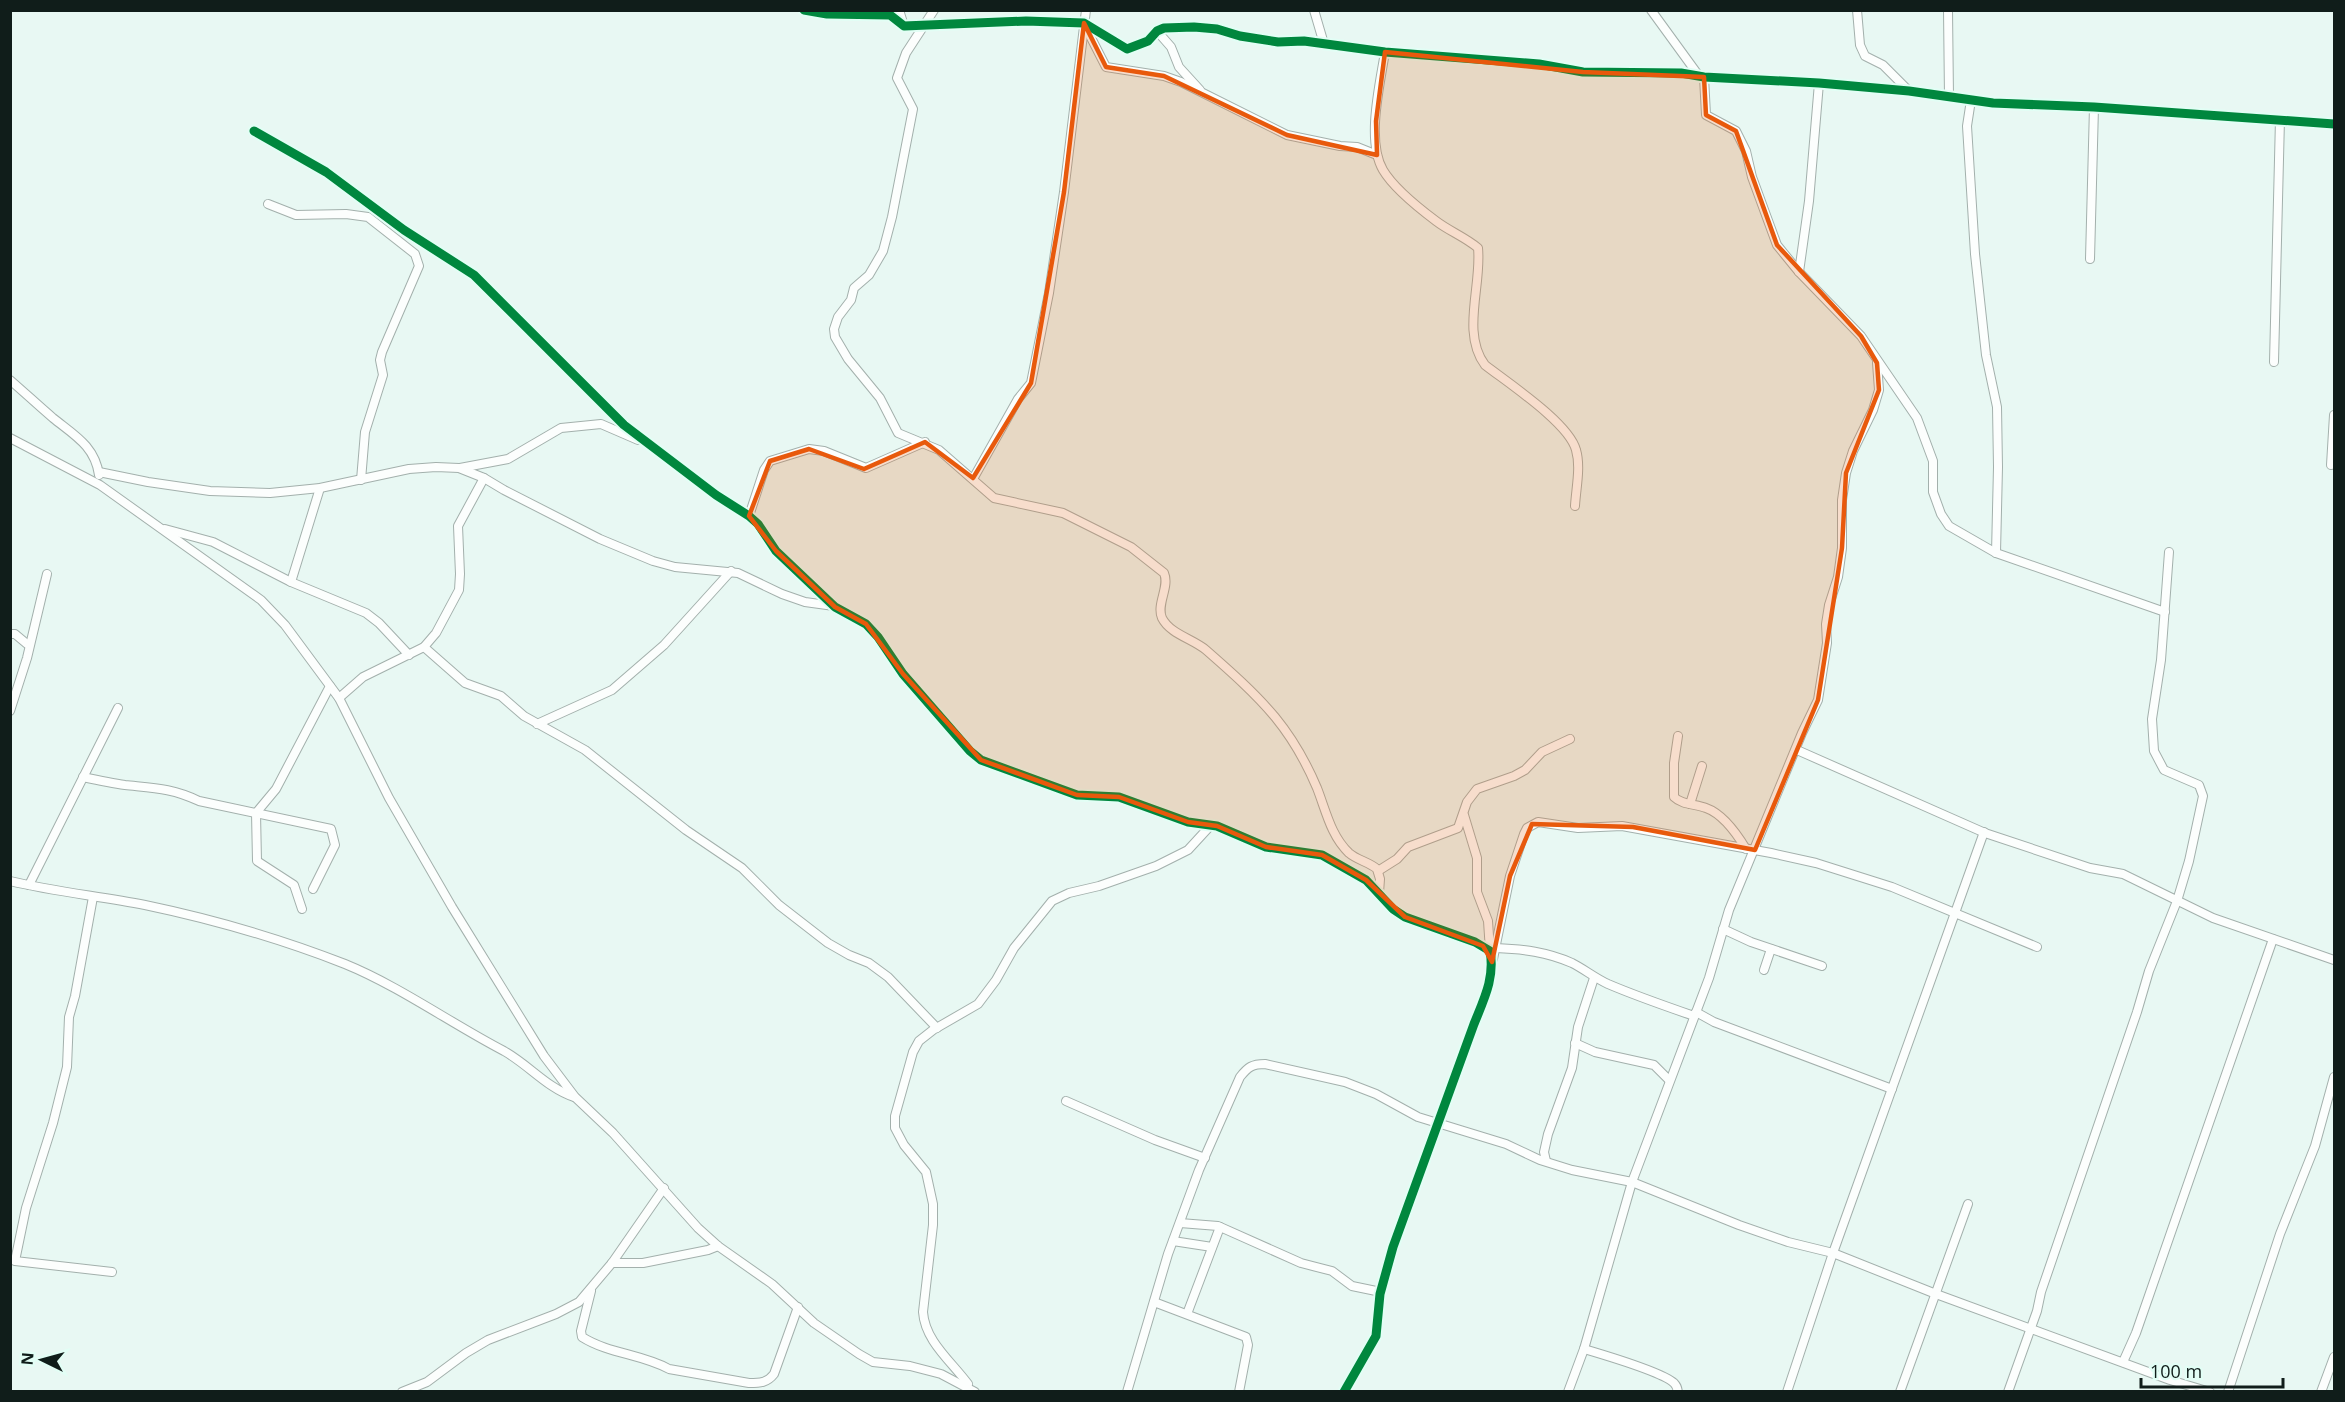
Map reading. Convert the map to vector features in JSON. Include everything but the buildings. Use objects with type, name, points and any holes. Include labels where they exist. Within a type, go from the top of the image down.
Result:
[{"type":"street","points":[[804,10],[826,14],[890,15],[904,26],[1026,21],[1084,23],[1127,49],[1148,41],[1157,31],[1164,28],[1194,27],[1217,29],[1240,36],[1278,42],[1304,41],[1385,52],[1539,64],[1583,72],[1681,73],[1909,91],[1993,103],[2094,106],[2334,124]]},
{"type":"street","points":[[899,10],[904,26]]},
{"type":"street","points":[[934,10],[906,53],[897,78],[913,110],[898,192],[882,251],[869,275],[854,288],[851,300],[838,316],[834,329],[836,337],[848,359],[880,398],[898,433],[925,442],[954,461],[994,498],[1063,513],[1131,547],[1164,573],[1166,578],[1160,611],[1163,620],[1204,648],[1275,717],[1305,761],[1328,820],[1338,839],[1350,854],[1371,864],[1378,872],[1379,893]]},
{"type":"street","points":[[973,479],[1013,407],[1031,383],[1064,192],[1086,10]]},
{"type":"street","points":[[1314,10],[1324,44]]},
{"type":"street","points":[[1651,10],[1701,76],[1706,115],[1736,131],[1746,152],[1752,177],[1777,245],[1799,272],[1861,336],[1917,418],[1933,461],[1933,492],[1941,514],[1949,526],[1996,553],[2165,612]]},
{"type":"street","points":[[1857,10],[1860,45],[1866,56],[1883,65],[1909,91]]},
{"type":"street","points":[[1948,10],[1948,97]]},
{"type":"street","points":[[1084,23],[1106,67],[1164,76],[1202,92],[1287,135],[1340,146],[1357,147],[1377,154]]},
{"type":"street","points":[[1157,31],[1171,46],[1179,67],[1202,92]]},
{"type":"street","points":[[1385,52],[1376,121],[1377,154],[1383,170],[1437,222],[1478,248],[1474,328],[1479,357],[1485,365],[1562,426],[1573,441],[1578,461],[1575,506]]},
{"type":"street","points":[[1799,272],[1809,201],[1819,83]]},
{"type":"street","points":[[1971,100],[1967,126],[1975,254],[1986,355],[1997,407],[1996,553]]},
{"type":"street","points":[[2090,259],[2094,106]]},
{"type":"street","points":[[2274,362],[2280,120]]},
{"type":"street","points":[[254,131],[326,172],[404,230],[474,274],[624,425],[716,495],[749,516],[758,524],[776,551],[835,606],[866,624],[878,637],[903,674],[970,751],[981,760],[1077,795],[1119,797],[1188,822],[1226,829],[1276,850],[1322,855],[1366,880],[1393,909],[1405,917],[1493,950],[1535,951],[1549,954],[1574,964],[1594,978],[1631,994],[1695,1014],[1893,1089]]},
{"type":"street","points":[[268,204],[296,215],[346,214],[368,217],[415,254],[419,260],[413,281],[382,352],[380,360],[383,375],[371,406],[365,432],[361,480]]},
{"type":"street","points":[[1568,1392],[1584,1350],[1632,1182],[1712,969],[1729,910],[1751,849],[1818,700],[1827,643],[1829,605],[1838,577],[1842,548],[1842,500],[1846,473],[1853,451],[1873,410],[1879,390],[1878,363]]},
{"type":"street","points":[[10,380],[79,437],[89,448],[99,472],[100,484]]},
{"type":"street","points":[[2331,465],[2334,415]]},
{"type":"street","points":[[99,472],[210,491],[270,493],[320,488],[409,469],[459,468],[508,459],[561,428],[601,424],[648,444]]},
{"type":"street","points":[[10,438],[100,484],[261,600],[285,625],[339,698],[389,798],[452,907],[544,1056],[575,1097],[613,1133],[698,1228],[718,1246],[772,1284],[814,1323],[873,1362],[910,1366],[942,1374],[972,1389]]},
{"type":"street","points":[[749,516],[764,470],[771,461],[809,449],[824,451],[866,468],[925,442]]},
{"type":"street","points":[[459,468],[484,478],[600,539],[653,561],[675,567],[731,571],[805,602],[835,606]]},
{"type":"street","points":[[339,698],[363,677],[424,647],[436,633],[455,600],[460,574],[458,526],[484,478]]},
{"type":"street","points":[[291,582],[320,488]]},
{"type":"street","points":[[160,527],[213,542],[291,582],[371,616],[410,655]]},
{"type":"street","points":[[2008,1392],[2149,971],[2177,901],[2199,824],[2204,796],[2199,785],[2164,770],[2154,751],[2152,719],[2161,660],[2169,552]]},
{"type":"street","points":[[537,724],[612,690],[664,645],[731,571]]},
{"type":"street","points":[[10,711],[27,658],[47,574]]},
{"type":"street","points":[[10,634],[15,634],[27,644]]},
{"type":"street","points":[[424,647],[465,683],[501,696],[537,724],[585,750],[686,830],[742,868],[779,905],[828,943],[879,970],[937,1028]]},
{"type":"street","points":[[303,909],[294,885],[257,861],[256,813],[276,789],[330,686]]},
{"type":"street","points":[[29,885],[118,708]]},
{"type":"street","points":[[1678,736],[1673,794],[1677,800],[1716,813],[1751,849]]},
{"type":"street","points":[[1378,872],[1408,847],[1419,841],[1455,830],[1461,823],[1467,802],[1477,789],[1514,776],[1525,770],[1542,752],[1570,739]]},
{"type":"street","points":[[1797,750],[1984,832],[2080,865],[2123,874],[2214,918],[2334,960]]},
{"type":"street","points":[[1690,804],[1702,766]]},
{"type":"street","points":[[83,777],[125,785],[165,788],[199,801],[331,829],[335,845],[313,889]]},
{"type":"street","points":[[1464,814],[1477,858],[1476,892],[1488,921],[1493,950]]},
{"type":"street","points":[[1344,1392],[1376,1336],[1381,1292],[1393,1247],[1474,1024],[1485,1000],[1493,950],[1510,876],[1524,834],[1532,824],[1544,822],[1578,828],[1633,827],[1727,843],[1816,863],[1892,887],[2037,947]]},
{"type":"street","points":[[972,1389],[928,1336],[924,1325],[923,1312],[933,1225],[933,1204],[926,1172],[904,1145],[895,1128],[897,1104],[913,1052],[919,1041],[978,1004],[996,980],[1014,948],[1052,901],[1069,892],[1099,886],[1156,866],[1188,850],[1211,825]]},
{"type":"street","points":[[1787,1392],[1833,1253],[1984,832]]},
{"type":"street","points":[[10,881],[145,905],[220,924],[290,945],[353,968],[519,1060],[561,1093],[575,1097]]},
{"type":"street","points":[[93,897],[69,1017],[67,1067],[53,1123],[26,1208],[15,1261],[112,1272]]},
{"type":"street","points":[[1723,929],[1771,949],[1822,966]]},
{"type":"street","points":[[2123,1362],[2140,1322],[2273,939]]},
{"type":"street","points":[[1764,970],[1771,949]]},
{"type":"street","points":[[1546,1161],[1544,1152],[1548,1134],[1572,1068],[1575,1043],[1594,978]]},
{"type":"street","points":[[1575,1043],[1595,1052],[1654,1065],[1669,1080]]},
{"type":"street","points":[[1127,1392],[1173,1241],[1205,1158],[1240,1077],[1248,1067],[1265,1064],[1345,1082],[1376,1094],[1418,1117],[1506,1144],[1572,1170],[1632,1182],[1739,1225],[1788,1242],[1833,1253],[1936,1294],[2210,1392]]},
{"type":"street","points":[[2228,1392],[2280,1234],[2315,1146],[2334,1077]]},
{"type":"street","points":[[1066,1101],[1155,1140],[1205,1158]]},
{"type":"street","points":[[402,1392],[427,1382],[466,1353],[489,1340],[571,1307],[592,1288],[612,1263],[664,1188]]},
{"type":"street","points":[[1900,1392],[1968,1204]]},
{"type":"street","points":[[1180,1223],[1190,1222],[1220,1227],[1301,1263],[1332,1271],[1352,1286],[1381,1292]]},
{"type":"street","points":[[1187,1314],[1220,1227]]},
{"type":"street","points":[[1173,1241],[1212,1246]]},
{"type":"street","points":[[612,1263],[643,1263],[718,1246]]},
{"type":"street","points":[[592,1288],[581,1331],[582,1337],[618,1353],[669,1369],[749,1383],[762,1383],[770,1380],[774,1374],[798,1307]]},
{"type":"street","points":[[1154,1302],[1249,1340],[1239,1392]]},
{"type":"street","points":[[1584,1350],[1604,1354],[1663,1377],[1674,1383],[1678,1392]]},
{"type":"street","points":[[2321,1392],[2334,1357]]},
{"type":"highlighted area","points":[[1084,23],[1106,67],[1164,76],[1287,135],[1377,155],[1376,121],[1385,52],[1583,72],[1704,77],[1706,115],[1736,131],[1777,245],[1861,336],[1877,363],[1879,390],[1846,473],[1842,548],[1818,700],[1755,850],[1633,827],[1532,824],[1510,876],[1492,962],[1483,946],[1405,917],[1366,880],[1322,855],[1266,847],[1217,826],[1188,822],[1119,797],[1077,795],[981,760],[903,674],[866,624],[835,607],[776,551],[749,516],[770,461],[809,449],[864,469],[925,442],[973,478],[1031,383],[1064,192]]},
{"type":"cycle path","points":[[804,10],[827,14],[890,15],[904,26],[1026,21],[1084,23],[1127,49],[1148,41],[1157,31],[1164,28],[1194,27],[1217,29],[1240,36],[1278,42],[1304,41],[1385,52],[1539,64],[1583,72],[1681,73],[1704,77],[1819,83],[1909,91],[1993,103],[2094,107],[2334,124]]},
{"type":"cycle path","points":[[254,131],[326,172],[404,230],[474,275],[624,425],[716,495],[749,516],[758,524],[776,551],[835,607],[866,624],[878,637],[903,674],[970,751],[981,760],[1077,795],[1119,797],[1188,822],[1217,826],[1266,847],[1322,855],[1366,880],[1393,909],[1405,917],[1475,942],[1490,951],[1491,970],[1485,997],[1393,1247],[1380,1294],[1376,1336],[1344,1392]]}]
